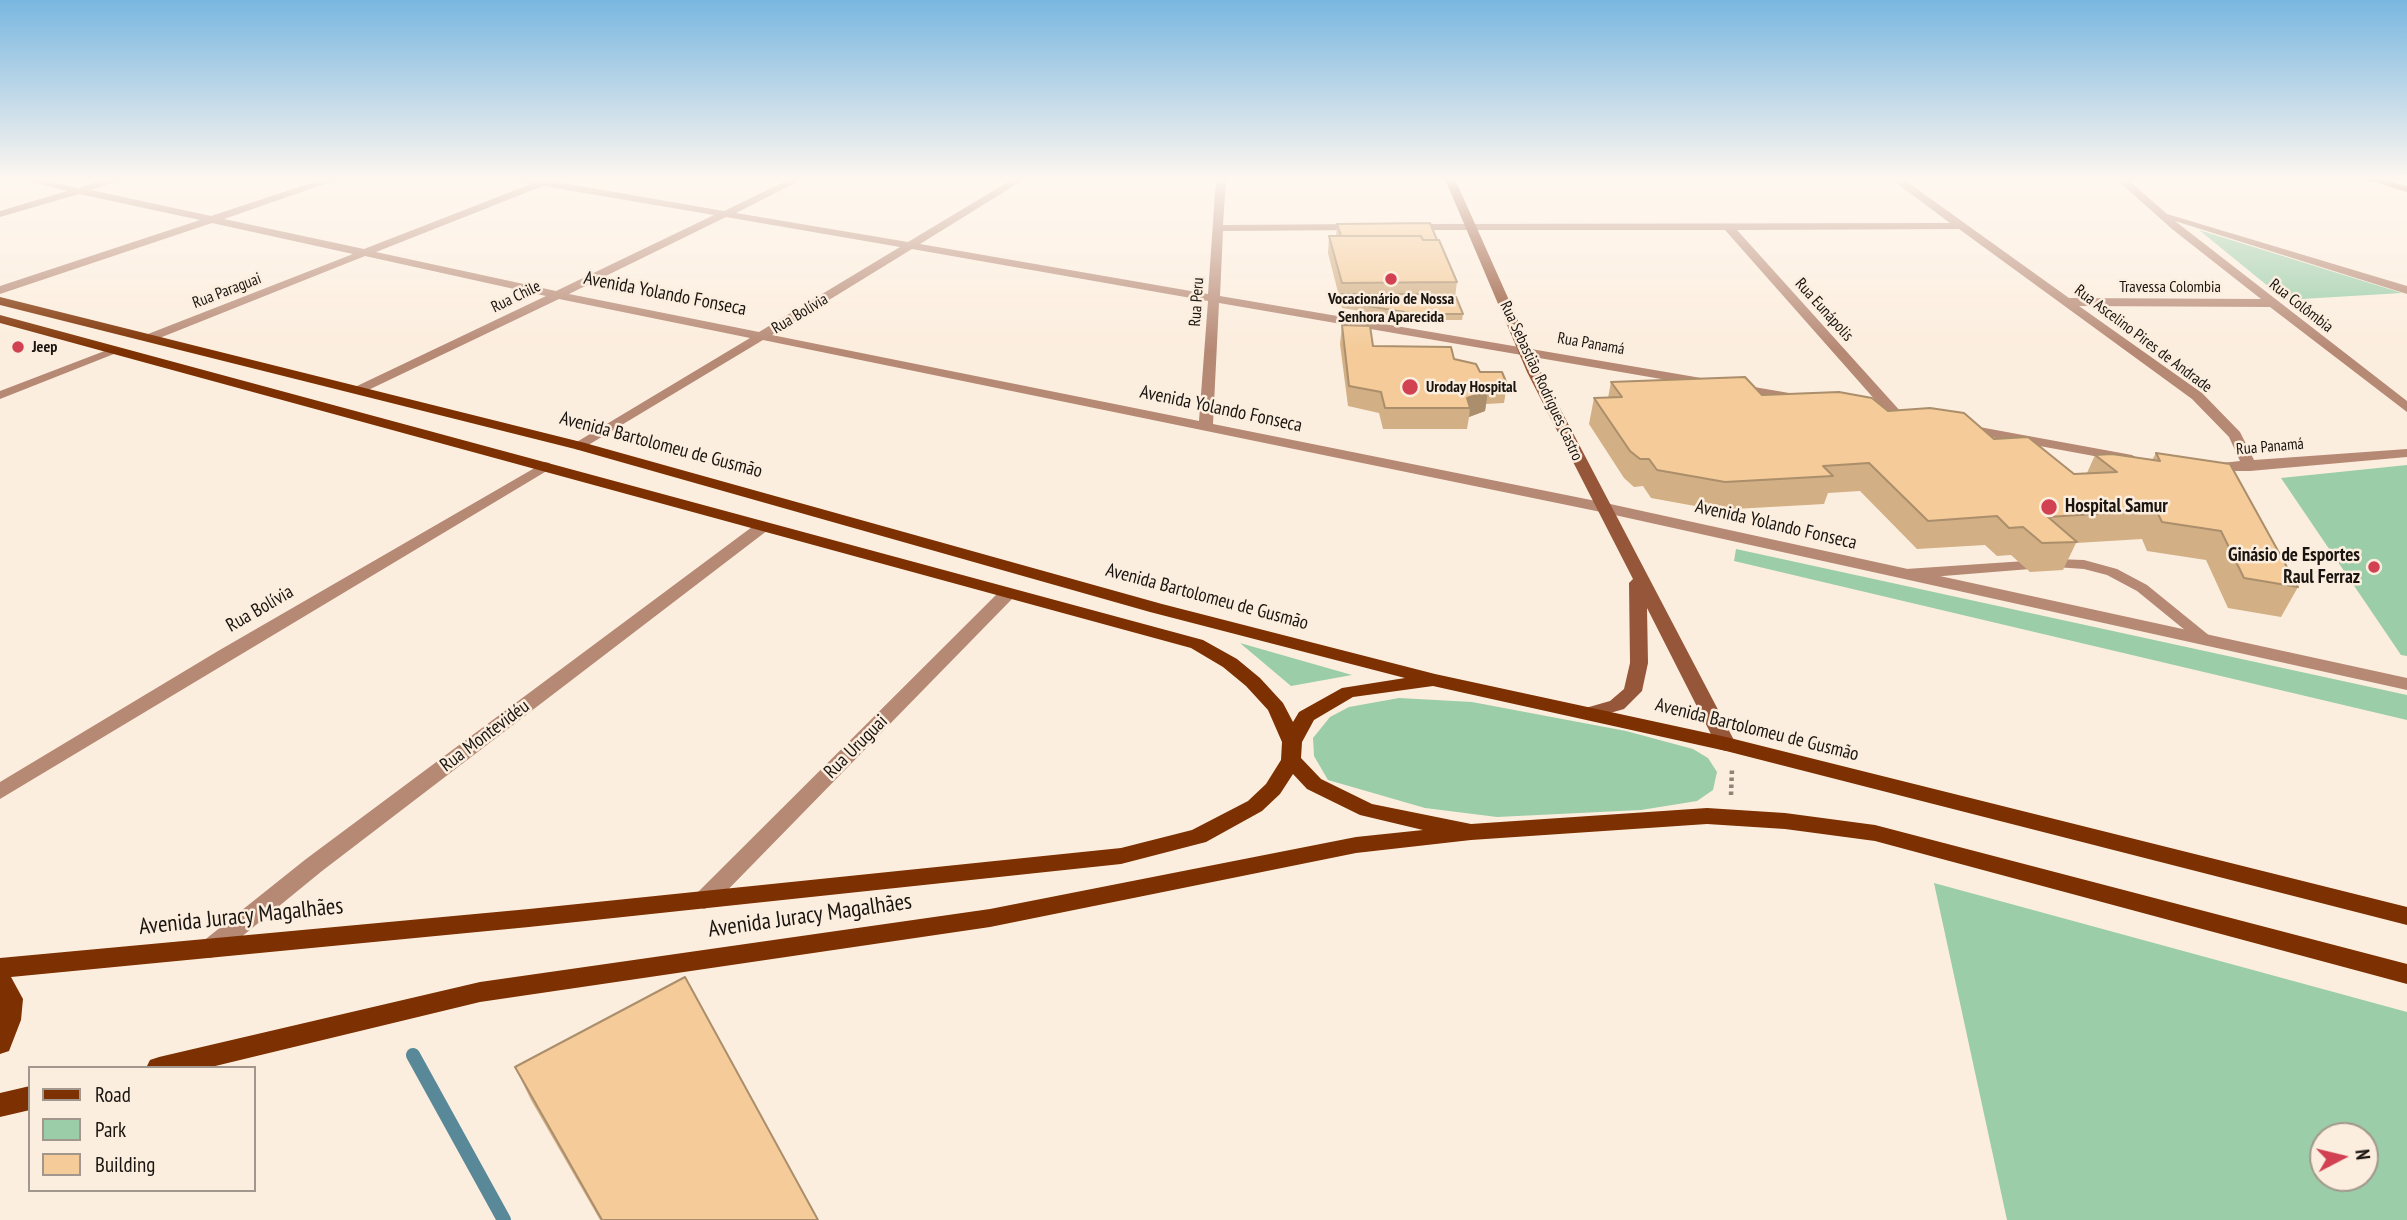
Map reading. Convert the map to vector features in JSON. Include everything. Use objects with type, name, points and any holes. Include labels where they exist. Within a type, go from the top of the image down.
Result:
[{"type":"main road","name":"Avenida Bartolomeu de Gusmão","points":[[0,301],[362,389],[580,446],[1143,604],[1435,680],[1726,744],[2407,916]]},
{"type":"main road","points":[[0,319],[1197,644],[1230,663],[1254,682],[1276,707],[1291,751],[1314,784],[1367,810],[1471,832],[1707,816],[1785,821],[1875,833],[2407,974]]},
{"type":"main road","name":"Avenida Juracy Magalhães","points":[[0,968],[704,900],[1121,856],[1198,836],[1228,823],[1255,806],[1273,789],[1306,716],[1349,692],[1435,680]]},
{"type":"main road","name":"Avenida Juracy Magalhães","points":[[167,1066],[480,992],[989,918],[1348,847],[1471,832]]},
{"type":"main road","points":[[0,979],[11,999],[9,1020],[0,1043]]},
{"type":"main road","points":[[0,1105],[28,1098]]},
{"type":"street","points":[[0,290],[162,236]]},
{"type":"street","name":"Avenida Yolando Fonseca","points":[[293,236],[558,295],[1601,507],[2407,684]]},
{"type":"street","name":"Rua Paraguai","points":[[152,337],[408,236]]},
{"type":"street","name":"Rua Chile","points":[[362,389],[680,236]]},
{"type":"street","name":"Rua Panamá","points":[[844,236],[1215,300],[1524,349],[1817,401]]},
{"type":"street","name":"Rua Bolívia","points":[[580,446],[928,236]]},
{"type":"street","name":"Rua Peru","points":[[1206,427],[1219,236]]},
{"type":"street","name":"Rua Sebastião Rodrigues Castro","points":[[1473,236],[1524,349],[1601,507],[1726,744]]},
{"type":"street","name":"Rua Eunápolis","points":[[1736,236],[1903,417],[1870,411]]},
{"type":"street","name":"Rua Ascelino Pires de Andrade","points":[[1976,236],[2197,396],[2235,435],[2250,467]]},
{"type":"street","name":"Rua Colômbia","points":[[2187,236],[2407,408]]},
{"type":"street","points":[[2231,236],[2407,290]]},
{"type":"street","name":"Travessa Colombia","points":[[2067,302],[2272,303]]},
{"type":"street","points":[[1950,425],[2149,462]]},
{"type":"street","name":"Rua Panamá","points":[[2194,467],[2250,467],[2407,453]]},
{"type":"street","name":"Rua Bolívia","points":[[0,792],[224,655],[545,466]]},
{"type":"street","name":"Rua Montevidéu","points":[[211,949],[314,865],[762,527]]},
{"type":"street","name":"Rua Sebastião Rodrigues Castro","points":[[1588,713],[1617,705],[1633,691],[1639,663],[1638,580]]},
{"type":"street","name":"Rua Uruguai","points":[[704,900],[1007,594]]},
{"type":"lane","points":[[0,396],[115,350]]},
{"type":"lane","points":[[1903,575],[2055,563],[2084,565],[2112,572],[2142,588],[2208,641]]},
{"type":"path","points":[[1707,816],[1731,797],[1732,764],[1726,744]]},
{"type":"green space","points":[[2206,236],[2218,236],[2402,293],[2285,300]]},
{"type":"green space","name":"Ginásio de Esportes Raul Ferraz","points":[[2407,465],[2407,656],[2401,655],[2281,478]]},
{"type":"green space","points":[[1736,549],[2407,695],[2407,720],[1734,561]]},
{"type":"green space","points":[[1240,643],[1352,675],[1291,686]]},
{"type":"green space","points":[[1399,698],[1472,702],[1626,731],[1693,749],[1708,758],[1717,772],[1713,790],[1697,801],[1641,810],[1497,817],[1425,808],[1328,780],[1314,756],[1313,738],[1330,717],[1349,707]]},
{"type":"green space","points":[[1934,883],[2407,1012],[2407,1220],[2007,1220]]},
{"type":"building","points":[[1329,236],[1421,236],[1423,240],[1439,240],[1457,282],[1342,283]]},
{"type":"building","points":[[1341,236],[1435,236],[1437,240],[1423,240],[1421,236]]},
{"type":"building","points":[[1341,294],[1424,294],[1425,297],[1456,297],[1463,314],[1433,314],[1435,317],[1343,302]]},
{"type":"building","points":[[1342,325],[1370,326],[1373,346],[1451,347],[1454,359],[1476,364],[1480,372],[1502,372],[1507,384],[1485,384],[1488,391],[1467,398],[1470,408],[1385,408],[1381,392],[1349,386]]},
{"type":"building","name":"Hospital Samur","points":[[1745,377],[1762,395],[1839,392],[1872,398],[1888,411],[1930,408],[1964,413],[1994,439],[2028,437],[2074,474],[2117,472],[2095,455],[2112,454],[2160,461],[2156,453],[2230,464],[2298,587],[2244,578],[2221,531],[2162,522],[2156,510],[2048,517],[2077,542],[2042,543],[2023,527],[2009,528],[1997,516],[1928,521],[1869,463],[1823,466],[1833,476],[1725,482],[1657,470],[1649,459],[1640,459],[1630,451],[1594,398],[1622,397],[1611,382]]},
{"type":"building","points":[[685,977],[818,1220],[602,1220],[515,1067]]},
{"type":"waterway","points":[[413,1055],[504,1220]]},
{"type":"place","name":"Vocacionário de Nossa Senhora Aparecida","points":[[1391,279]]},
{"type":"place","name":"Jeep","points":[[18,347]]},
{"type":"place","name":"Uroday Hospital","points":[[1410,387]]},
{"type":"place","name":"Hospital Samur","points":[[2049,507]]},
{"type":"place","name":"Ginásio de Esportes Raul Ferraz","points":[[2374,567]]}]
